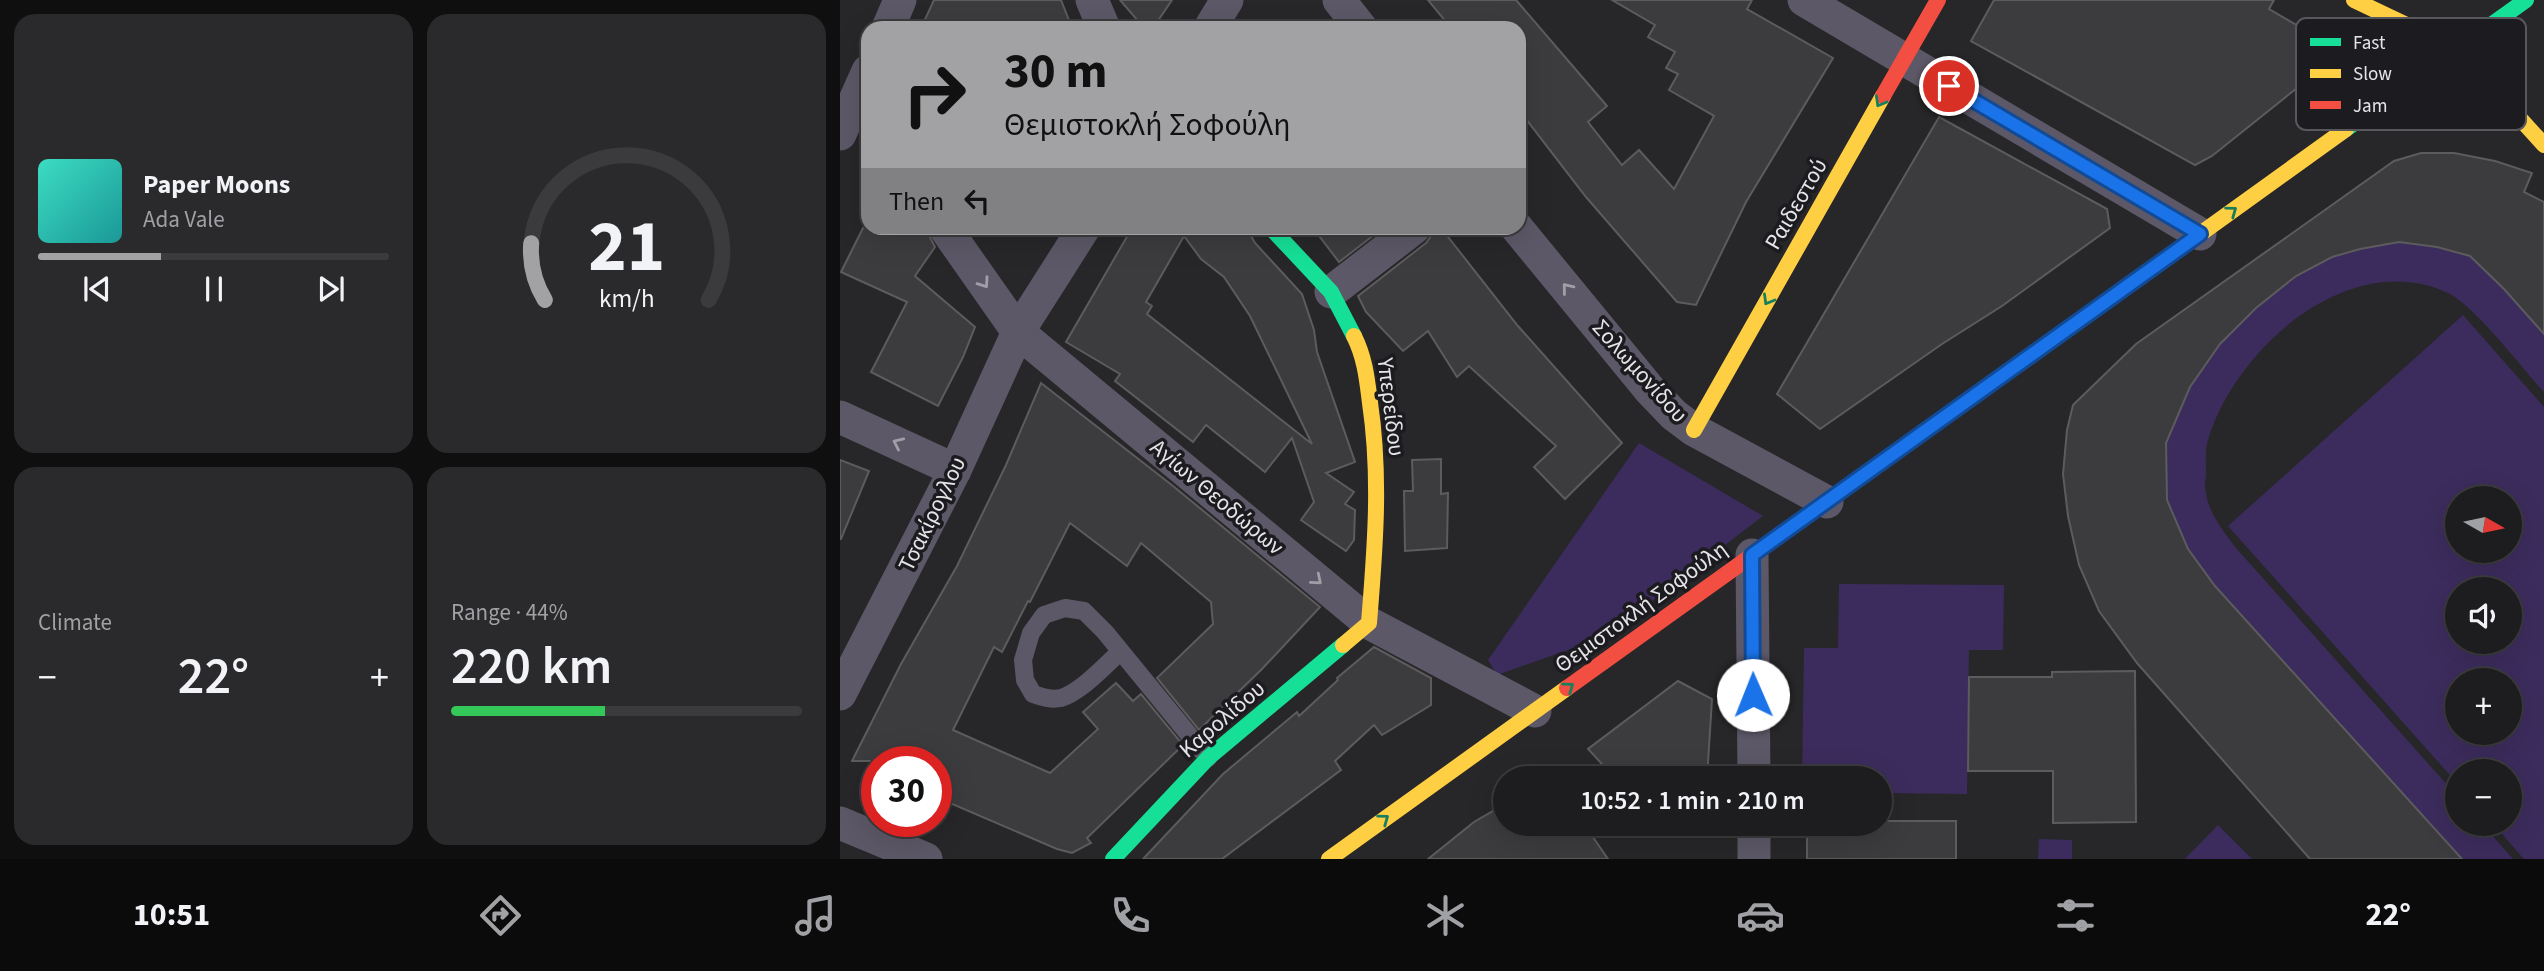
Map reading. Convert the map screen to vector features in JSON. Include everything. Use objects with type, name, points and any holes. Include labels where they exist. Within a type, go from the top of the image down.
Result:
[{"type":"street","points":[[891,21],[900,0]]},
{"type":"street","points":[[1092,0],[1101,21]]},
{"type":"street","points":[[1214,21],[1227,0]]},
{"type":"street","points":[[1339,0],[1356,21]]},
{"type":"street","points":[[1804,0],[2200,234]]},
{"type":"street","name":"Ραιδεστού","points":[[1694,430],[1938,0]]},
{"type":"street","points":[[2354,0],[2392,18]]},
{"type":"street","name":"Θεμιστοκλή Σοφούλη","points":[[2501,18],[2526,0]]},
{"type":"street","points":[[849,119],[861,89]]},
{"type":"street","points":[[2526,125],[2544,145]]},
{"type":"street","name":"Θεμιστοκλή Σοφούλη","points":[[1329,859],[2344,130]]},
{"type":"street","name":"Αγίων Θεοδώρων","points":[[950,235],[1018,332],[1369,623],[1535,711]]},
{"type":"street","name":"Τσακίρογλου","points":[[840,694],[955,470],[1018,332],[1080,235]]},
{"type":"street","name":"Υπερείδου","points":[[1278,235],[1331,292],[1363,354],[1376,443],[1377,540],[1369,623]]},
{"type":"street","points":[[1331,292],[1405,235]]},
{"type":"street","name":"Σολωμονίδου","points":[[1523,235],[1650,390],[1674,415],[1694,430],[1827,502]]},
{"type":"street","points":[[840,417],[955,470]]},
{"type":"street","points":[[1752,555],[1754,766]]},
{"type":"street","name":"Καρολίδου","points":[[1113,859],[1208,758],[1369,623]]},
{"type":"street","points":[[840,822],[926,859]]},
{"type":"street","points":[[1754,836],[1754,859]]},
{"type":"lane","points":[[1120,652],[1079,687],[1061,698],[1046,699],[1033,694],[1026,680],[1023,660],[1031,633],[1044,615],[1065,608],[1084,611],[1105,632],[1208,758]]},
{"type":"shaded area","points":[[2421,153],[2450,155],[2532,173],[2524,192],[2544,202],[2544,392],[2471,310],[2448,293],[2410,282],[2373,284],[2336,295],[2301,315],[2270,341],[2243,372],[2222,406],[2208,440],[2205,490],[2214,515],[2236,548],[2445,783],[2445,836],[2493,836],[2513,859],[2310,859],[2137,663],[2099,611],[2079,565],[2068,516],[2063,474],[2067,430],[2073,405],[2136,344],[2394,161]]},
{"type":"shaded area","points":[[2463,315],[2544,407],[2544,859],[2524,859],[2504,836],[2522,836],[2522,759],[2445,759],[2445,770],[2228,526]]},
{"type":"shaded area","points":[[1639,443],[1763,516],[1605,637],[1497,675],[1488,660]]},
{"type":"shaded area","points":[[1839,584],[2004,585],[2003,650],[1969,650],[1967,794],[1892,793],[1892,766],[1802,766],[1804,648],[1838,648]]},
{"type":"shaded area","points":[[2218,825],[2252,859],[2185,859]]},
{"type":"shaded area","points":[[2039,839],[2072,840],[2072,859],[2038,859]]},
{"type":"building","points":[[934,0],[1061,0],[1069,21],[924,21]]},
{"type":"building","points":[[1120,0],[1172,0],[1158,21],[1138,21]]},
{"type":"building","points":[[1428,0],[1516,0],[1607,106],[1588,122],[1622,165],[1639,150],[1674,189],[1714,116],[1669,90],[1678,74],[1666,68],[1675,52],[1648,37],[1655,25],[1612,0],[1752,0],[1747,9],[1833,58],[1746,202],[1696,305],[1677,302],[1586,197],[1526,119],[1526,21],[1445,21]]},
{"type":"building","points":[[1994,0],[2274,0],[2269,9],[2296,25],[2296,89],[2212,156],[2195,165],[1971,41]]},
{"type":"building","points":[[1939,117],[2107,209],[2110,228],[2002,306],[1942,344],[1820,429],[1777,394]]},
{"type":"building","points":[[2421,153],[2454,153],[2495,161],[2532,173],[2524,192],[2544,202],[2544,334],[2470,256],[2437,247],[2399,242],[2332,257],[2296,276],[2256,308],[2220,344],[2190,387],[2166,443],[2167,500],[2188,549],[2215,586],[2462,859],[2310,859],[2137,663],[2099,611],[2079,565],[2068,516],[2063,474],[2067,430],[2073,405],[2136,344],[2394,161]]},
{"type":"building","points":[[861,232],[861,235],[929,235],[935,247],[915,276],[975,327],[938,406],[871,372],[907,302],[841,272]]},
{"type":"building","points":[[1128,235],[1251,235],[1302,294],[1314,330],[1317,352],[1355,462],[1326,473],[1354,492],[1345,504],[1355,510],[1354,540],[1346,551],[1301,520],[1314,502],[1292,438],[1265,472],[1206,425],[1193,442],[1115,381],[1120,374],[1066,342]],"holes":[[[1184,236],[1201,259],[1224,277],[1250,316],[1312,444],[1147,314],[1152,306],[1146,302]]]},
{"type":"building","points":[[1318,235],[1374,235],[1339,262]]},
{"type":"building","points":[[1446,235],[1518,326],[1622,443],[1565,499],[1534,467],[1556,446],[1469,366],[1457,377],[1428,331],[1403,351],[1366,312],[1358,296],[1426,243],[1431,236]]},
{"type":"building","points":[[1041,383],[1173,486],[1320,607],[1262,669],[1199,730],[1157,678],[1213,624],[1211,602],[1141,543],[1127,566],[1070,523],[1002,652],[994,647],[953,730],[1050,773],[1098,729],[1083,712],[1116,683],[1133,701],[1141,694],[1183,745],[1087,838],[1091,843],[1072,853],[952,804],[952,746],[861,746],[861,761],[852,761],[901,664],[957,566],[1006,465]]},
{"type":"building","points":[[1441,459],[1441,494],[1448,493],[1447,548],[1405,551],[1404,491],[1413,491],[1412,460]]},
{"type":"building","points":[[840,460],[869,471],[841,539],[840,539]]},
{"type":"building","points":[[1374,647],[1431,678],[1431,705],[1382,735],[1374,725],[1335,761],[1341,770],[1222,859],[1143,859],[1223,774],[1297,712],[1299,716],[1338,680],[1337,678]]},
{"type":"building","points":[[2135,671],[2136,822],[2053,823],[2053,771],[1968,771],[1969,677],[2052,677],[2052,672]]},
{"type":"building","points":[[1678,681],[1712,699],[1708,766],[1604,766],[1588,749]]},
{"type":"building","points":[[1493,811],[1493,836],[1592,836],[1608,859],[1428,859],[1474,822]]},
{"type":"building","points":[[1892,821],[1956,821],[1956,859],[1807,859],[1807,836],[1892,836]]},
{"type":"traffic: fast","points":[[2501,18],[2526,0]]},
{"type":"traffic: fast","points":[[1278,235],[1331,292],[1354,336]]},
{"type":"traffic: fast","points":[[1113,859],[1208,758],[1343,645]]},
{"type":"traffic: slow","points":[[2354,0],[2392,18]]},
{"type":"traffic: slow","points":[[1694,430],[1883,96]]},
{"type":"traffic: slow","points":[[2526,125],[2544,145]]},
{"type":"traffic: slow","points":[[2057,337],[2345,130]]},
{"type":"traffic: slow","points":[[1343,645],[1369,623],[1376,513],[1375,458],[1367,377],[1354,336]]},
{"type":"traffic: slow","points":[[1329,859],[1567,688]]},
{"type":"traffic: jam","points":[[1883,96],[1938,0]]},
{"type":"traffic: jam","points":[[1567,688],[2057,337]]},
{"type":"route","points":[[1753,695],[1752,555],[2200,234],[1949,86]]}]
